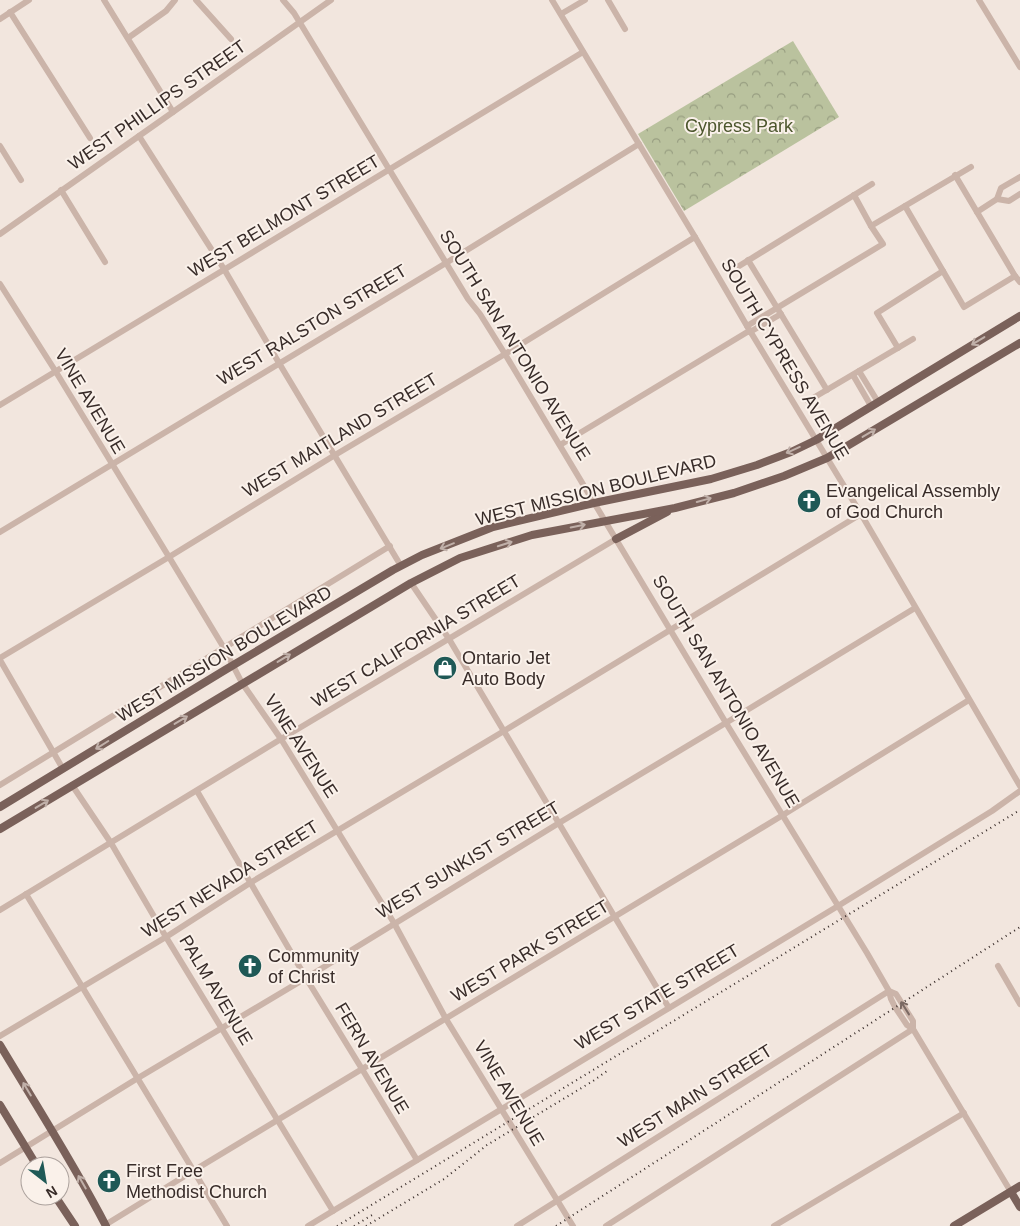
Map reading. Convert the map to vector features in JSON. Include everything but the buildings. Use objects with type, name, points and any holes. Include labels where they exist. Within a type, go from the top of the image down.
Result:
[{"type":"main road","name":"WEST MISSION BOULEVARD","points":[[0,806],[233,665],[393,570],[422,555],[493,527],[594,503],[711,479],[791,452],[816,440],[1020,316]]},
{"type":"main road","name":"WEST MISSION BOULEVARD","points":[[0,829],[411,583],[460,558],[532,535],[675,508],[734,493],[784,476],[827,458],[1020,343]]},
{"type":"main road","points":[[616,539],[675,508]]},
{"type":"main road","points":[[0,1045],[90,1196],[105,1226]]},
{"type":"main road","points":[[0,1105],[31,1156]]},
{"type":"main road","points":[[954,1226],[1020,1186]]},
{"type":"main road","points":[[1011,1192],[1020,1207]]},
{"type":"main road","points":[[62,1206],[75,1226]]},
{"type":"street","points":[[0,18],[29,0]]},
{"type":"street","points":[[104,0],[173,112]]},
{"type":"street","points":[[128,38],[166,10],[175,0]]},
{"type":"street","points":[[196,0],[231,39]]},
{"type":"street","name":"SOUTH SAN ANTONIO AVENUE","points":[[283,0],[300,22],[468,299],[480,314],[505,354],[726,723],[890,990],[890,999],[907,1025],[913,1029],[1011,1192]]},
{"type":"street","name":"WEST PHILLIPS STREET","points":[[0,234],[331,0]]},
{"type":"street","name":"SOUTH CYPRESS AVENUE","points":[[552,0],[861,514],[1020,786]]},
{"type":"street","points":[[561,14],[585,0]]},
{"type":"street","points":[[608,0],[625,28]]},
{"type":"street","points":[[979,0],[1020,67]]},
{"type":"street","points":[[10,12],[90,138]]},
{"type":"street","name":"WEST BELMONT STREET","points":[[0,405],[390,171],[583,52]]},
{"type":"street","points":[[139,136],[224,269],[278,363],[401,566]]},
{"type":"street","name":"WEST RALSTON STREET","points":[[0,532],[446,263],[639,144]]},
{"type":"street","points":[[0,146],[21,180]]},
{"type":"street","points":[[871,226],[971,167]]},
{"type":"street","points":[[955,176],[1020,282]]},
{"type":"street","points":[[976,212],[997,199],[1001,188],[1020,177]]},
{"type":"street","points":[[731,271],[872,184]]},
{"type":"street","points":[[61,190],[105,262]]},
{"type":"street","points":[[997,199],[1009,201],[1020,194]]},
{"type":"street","points":[[560,445],[780,311],[883,244],[854,195]]},
{"type":"street","points":[[905,206],[964,306],[1015,276]]},
{"type":"street","name":"WEST MAITLAND STREET","points":[[0,659],[695,238]]},
{"type":"street","points":[[748,260],[827,390]]},
{"type":"street","points":[[898,348],[877,313],[943,271]]},
{"type":"street","name":"VINE AVENUE","points":[[0,284],[169,557],[224,648],[242,683],[280,739],[394,923],[446,1019],[573,1226]]},
{"type":"street","points":[[808,401],[913,339]]},
{"type":"street","points":[[856,373],[875,404]]},
{"type":"street","name":"WEST NEVADA STREET","points":[[0,1036],[861,514]]},
{"type":"street","name":"WEST CALIFORNIA STREET","points":[[0,910],[280,739],[616,539]]},
{"type":"street","points":[[0,785],[390,546]]},
{"type":"street","points":[[411,583],[449,639],[669,1008]]},
{"type":"street","name":"WEST SUNKIST STREET","points":[[0,1163],[221,1027],[306,978],[915,608]]},
{"type":"street","points":[[0,659],[63,769]]},
{"type":"street","name":"WEST PARK STREET","points":[[105,1226],[193,1170],[783,815],[969,700]]},
{"type":"street","name":"PALM AVENUE","points":[[72,785],[111,843],[332,1211]]},
{"type":"street","name":"FERN AVENUE","points":[[197,791],[306,978],[417,1160]]},
{"type":"street","name":"WEST STATE STREET","points":[[308,1226],[838,906],[992,811],[1020,791]]},
{"type":"street","points":[[26,894],[227,1226]]},
{"type":"street","points":[[998,966],[1020,1004]]},
{"type":"street","name":"WEST MAIN STREET","points":[[517,1226],[890,990]]},
{"type":"street","points":[[606,1226],[913,1029]]},
{"type":"street","points":[[774,1226],[964,1113]]},
{"type":"green space","name":"Cypress Park","points":[[793,41],[839,117],[684,211],[638,134]]},
{"type":"green space","points":[[738,109],[752,133],[736,143],[722,119]]},
{"type":"green space","points":[[704,110],[708,113],[709,117],[699,127],[681,136],[673,133],[675,126],[682,120]]},
{"type":"railway","points":[[337,1226],[1020,810]]},
{"type":"railway","points":[[556,1226],[1020,927]]},
{"type":"railway","points":[[366,1226],[444,1179],[487,1145],[607,1071]]},
{"type":"railway","points":[[354,1226],[372,1215]]},
{"type":"place","name":"Evangelical Assembly of God Church","points":[[809,501]]},
{"type":"place","name":"Ontario Jet Auto Body","points":[[445,668]]},
{"type":"place","name":"Community of Christ","points":[[250,966]]},
{"type":"place","name":"First Free Methodist Church","points":[[109,1181]]}]
